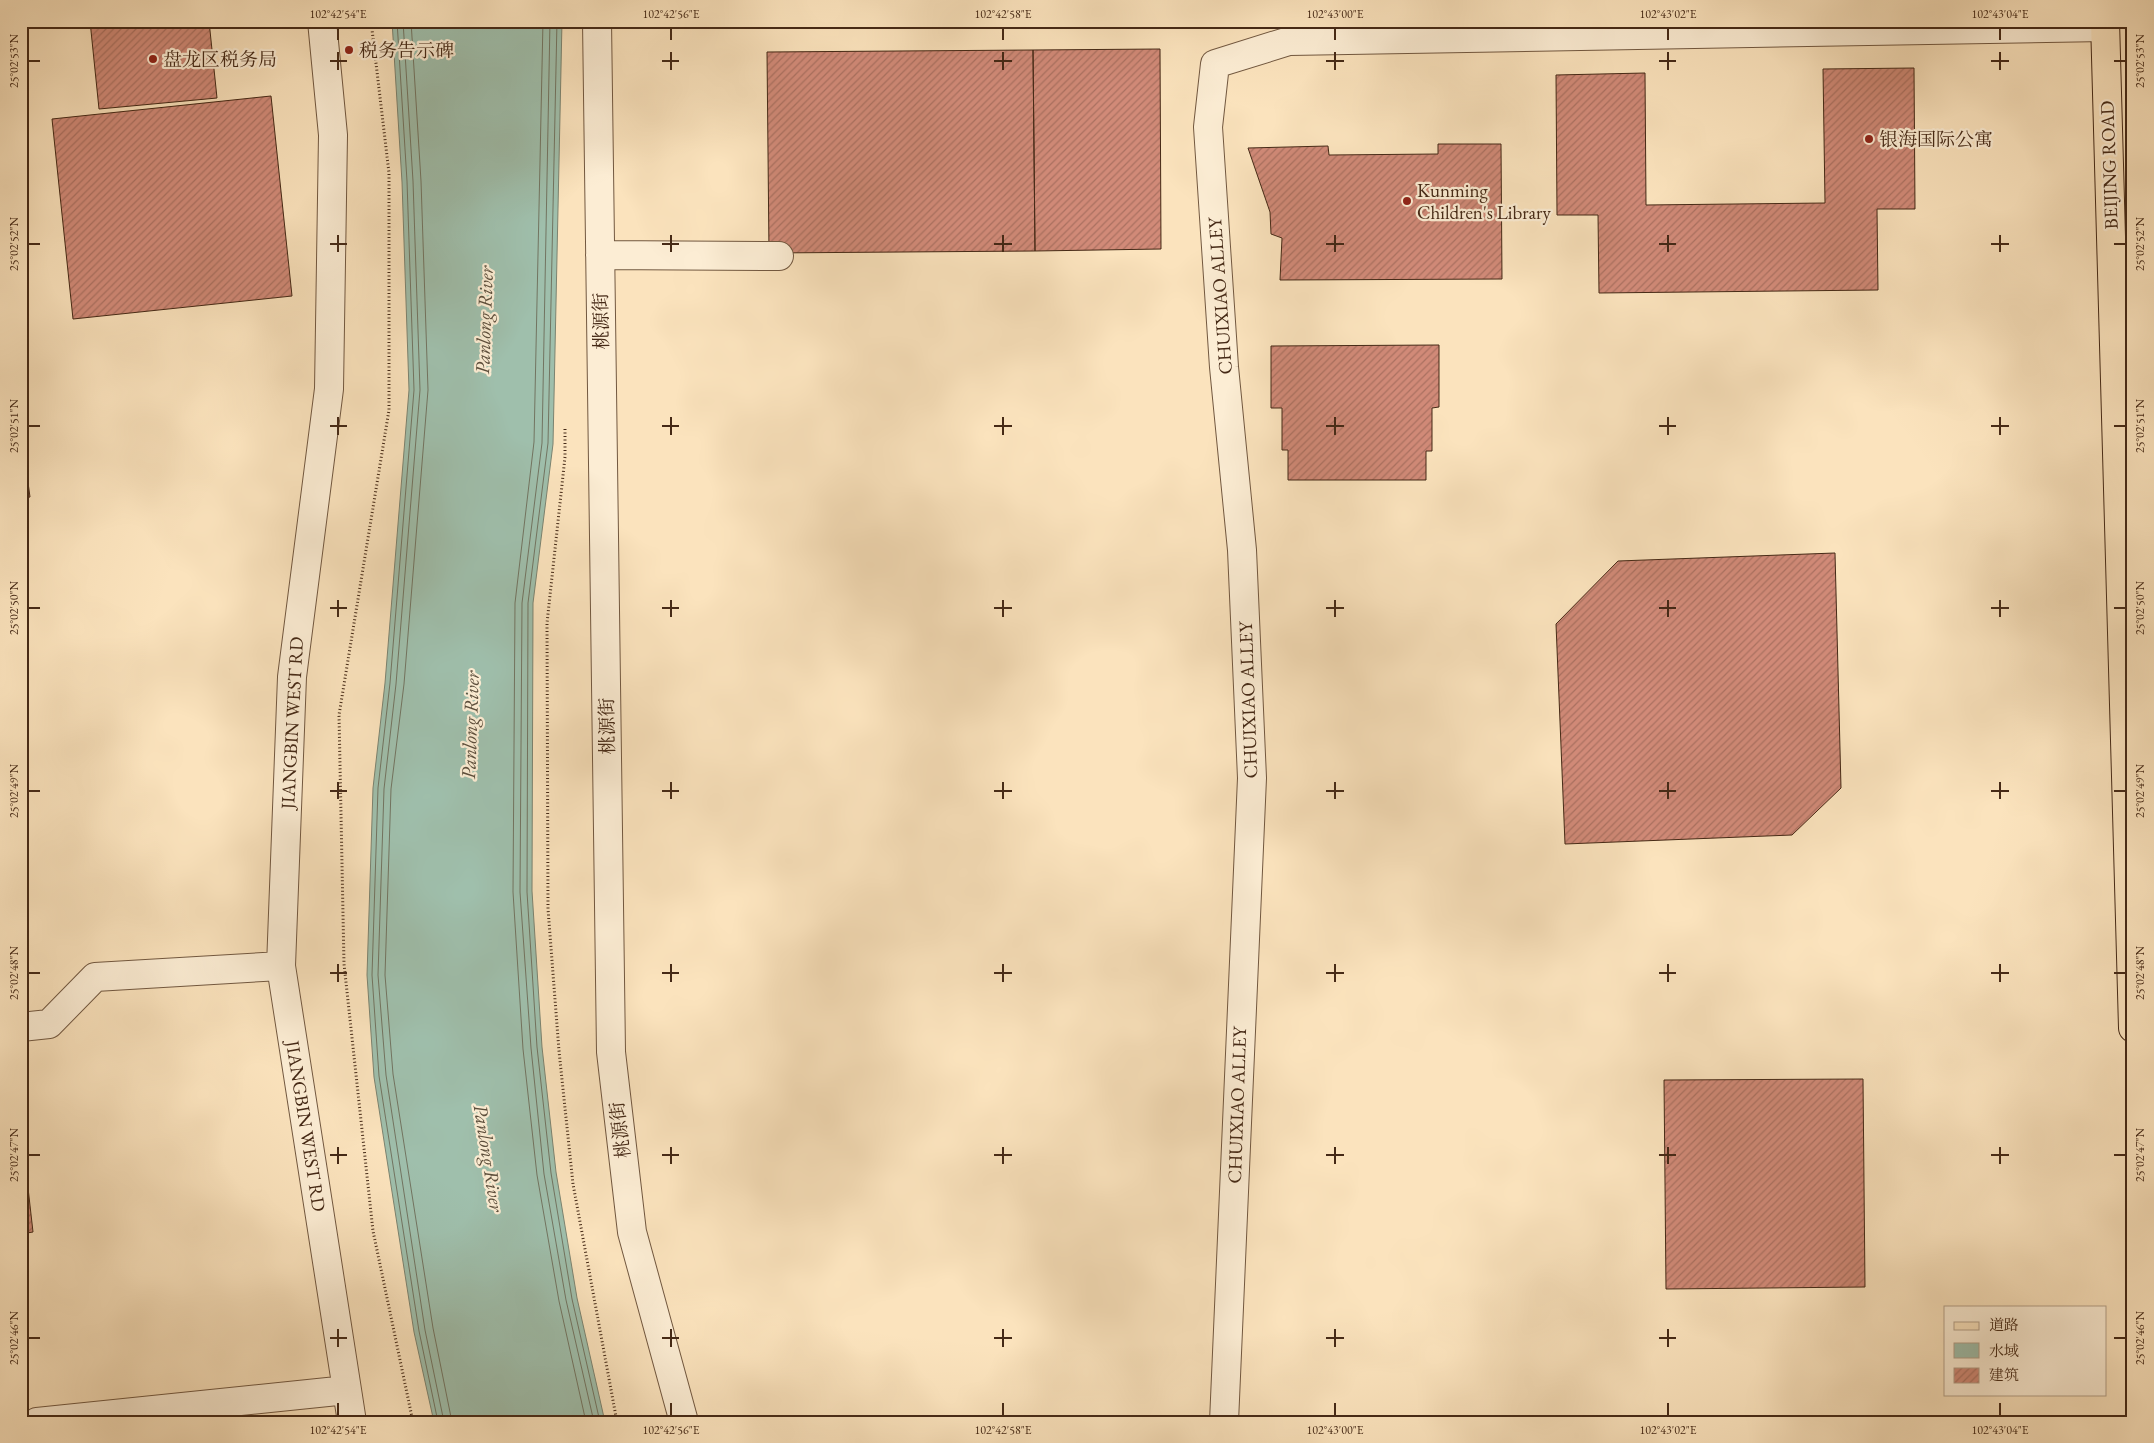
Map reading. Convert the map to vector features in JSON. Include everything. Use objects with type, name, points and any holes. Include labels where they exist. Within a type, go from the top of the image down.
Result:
[{"type":"main road","name":"BEIJING ROAD","points":[[2105,24],[2133,1028]]},
{"type":"street","name":"JIANGBIN WEST RD","points":[[322,21],[333,135],[329,388],[292,677],[281,966],[352,1422]]},
{"type":"street","name":"桃源街","points":[[597,21],[611,1052],[632,1232],[684,1422]]},
{"type":"street","name":"CHUIXIAO ALLEY","points":[[1224,1422],[1252,778],[1242,550],[1224,367],[1208,126],[1215,64],[1289,41],[2105,24]]},
{"type":"street","points":[[600,255],[779,256]]},
{"type":"street","points":[[21,1027],[49,1024],[95,977],[281,966]]},
{"type":"street","points":[[37,1422],[347,1390]]},
{"type":"path","points":[[371,21],[389,173],[389,410],[339,716],[344,964],[373,1231],[413,1422]]},
{"type":"path","points":[[565,428],[564,457],[546,623],[548,909],[559,1051],[574,1184],[616,1422]]},
{"type":"water","name":"Panlong River","points":[[392,21],[562,21],[553,444],[533,603],[532,891],[542,1047],[556,1172],[577,1298],[605,1422],[434,1422],[414,1332],[374,1077],[367,975],[373,788],[385,683],[409,390],[402,182]]},
{"type":"building","name":"盘龙区税务局","points":[[90,21],[209,21],[217,98],[99,109]]},
{"type":"building","points":[[1160,49],[1161,249],[1035,251],[1033,50]]},
{"type":"building","points":[[1033,50],[1035,251],[769,253],[767,52]]},
{"type":"building","name":"银海国际公寓","points":[[1914,68],[1915,209],[1877,209],[1878,290],[1599,293],[1598,215],[1557,215],[1556,75],[1645,73],[1646,205],[1825,203],[1823,69]]},
{"type":"building","points":[[271,96],[292,296],[73,319],[52,119]]},
{"type":"building","points":[[1438,144],[1501,144],[1502,279],[1280,280],[1282,238],[1271,234],[1270,212],[1248,148],[1328,146],[1329,155],[1438,154]]},
{"type":"building","points":[[1439,345],[1439,407],[1432,408],[1432,451],[1426,451],[1426,480],[1288,480],[1288,450],[1282,450],[1282,408],[1271,408],[1271,346]]},
{"type":"building","points":[[21,432],[30,497],[21,499]]},
{"type":"building","points":[[1835,553],[1841,788],[1792,835],[1565,844],[1556,624],[1618,561]]},
{"type":"building","points":[[1863,1079],[1865,1287],[1666,1289],[1664,1080]]},
{"type":"building","points":[[21,1126],[33,1232],[21,1234]]},
{"type":"place","name":"税务告示碑","points":[[349,50]]},
{"type":"place","name":"盘龙区税务局","points":[[153,59]]},
{"type":"place","name":"银海国际公寓","points":[[1869,139]]},
{"type":"place","name":"Kunming Children's Library","points":[[1407,201]]}]
